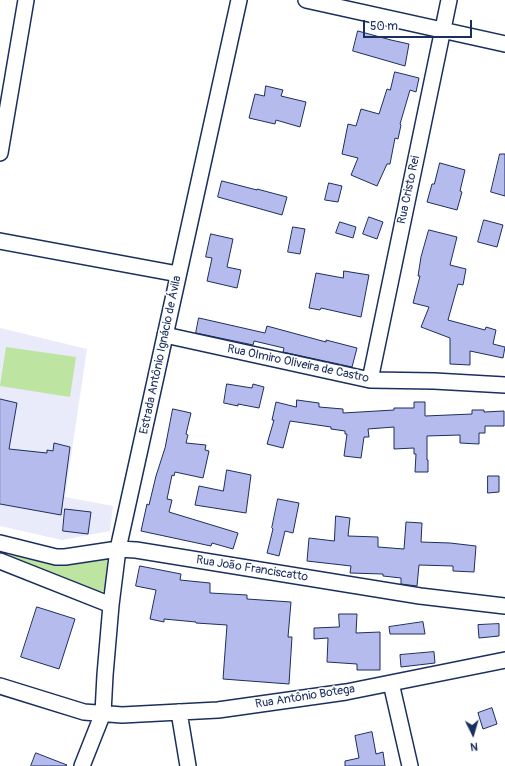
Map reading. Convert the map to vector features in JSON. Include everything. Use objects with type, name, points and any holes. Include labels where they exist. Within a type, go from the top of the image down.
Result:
[{"type":"street","points":[[0,153],[26,0]]},
{"type":"street","name":"Estrada Antônio Ignácio de Ávila","points":[[82,766],[103,714],[111,605],[118,549],[239,0]]},
{"type":"street","points":[[306,0],[505,44]]},
{"type":"street","name":"Rua Cristo Rei","points":[[370,380],[449,0]]},
{"type":"street","points":[[0,241],[178,274]]},
{"type":"street","name":"Rua Olmiro Oliveira de Castro","points":[[165,335],[370,380],[434,381],[505,385]]},
{"type":"street","name":"Rua João Franciscatto","points":[[0,544],[56,557],[118,549],[136,550],[420,596],[505,606]]},
{"type":"street","points":[[0,561],[111,605]]},
{"type":"street","name":"Rua Antônio Botega","points":[[0,686],[84,712],[122,715],[233,708],[391,684],[505,660]]},
{"type":"street","points":[[391,684],[410,766]]},
{"type":"street","points":[[179,712],[188,766]]},
{"type":"shaded area","points":[[0,328],[87,349],[65,497],[113,506],[110,531],[62,540],[0,526]]},
{"type":"green space","points":[[6,347],[76,357],[70,397],[0,386]]},
{"type":"green space","points":[[0,553],[59,564],[106,557],[108,563],[105,591],[99,592]]},
{"type":"building","points":[[358,31],[409,44],[405,66],[353,51]]},
{"type":"building","points":[[395,72],[419,78],[416,92],[410,90],[400,124],[398,139],[395,138],[390,164],[387,164],[377,186],[351,175],[358,158],[342,154],[348,124],[356,126],[361,109],[379,114],[387,89],[390,90]]},
{"type":"building","points":[[266,86],[283,90],[281,96],[306,102],[300,127],[276,120],[275,124],[249,118],[255,94],[264,96]]},
{"type":"building","points":[[500,154],[505,154],[505,196],[491,192]]},
{"type":"building","points":[[440,163],[465,170],[460,191],[462,192],[457,210],[427,202]]},
{"type":"building","points":[[222,181],[287,197],[282,215],[218,197]]},
{"type":"building","points":[[329,183],[342,186],[338,202],[325,200]]},
{"type":"building","points":[[369,217],[383,222],[377,239],[363,234]]},
{"type":"building","points":[[484,220],[503,225],[497,247],[478,242]]},
{"type":"building","points":[[340,222],[356,227],[353,238],[336,233]]},
{"type":"building","points":[[293,227],[305,229],[300,254],[288,252]]},
{"type":"building","points":[[429,230],[457,237],[450,265],[466,269],[463,285],[458,284],[448,320],[485,330],[486,327],[496,330],[493,344],[505,347],[503,358],[470,351],[470,365],[450,364],[450,338],[421,327],[429,307],[413,303],[420,276],[418,276],[421,257]]},
{"type":"building","points":[[211,234],[233,239],[227,267],[241,270],[237,288],[207,281],[212,258],[206,257]]},
{"type":"building","points":[[344,271],[369,275],[361,317],[321,308],[320,310],[309,308],[316,273],[343,278]]},
{"type":"building","points":[[199,318],[265,333],[267,326],[326,342],[326,340],[357,348],[352,367],[283,352],[284,348],[254,341],[253,345],[196,333]]},
{"type":"building","points":[[227,384],[252,388],[253,384],[264,387],[259,408],[224,403]]},
{"type":"building","points":[[0,399],[17,403],[9,449],[47,453],[47,450],[53,451],[54,443],[70,447],[61,515],[0,504]]},
{"type":"building","points":[[297,400],[319,403],[319,407],[343,409],[343,413],[394,410],[394,408],[414,408],[414,402],[425,402],[425,416],[472,414],[472,410],[484,410],[484,412],[504,411],[504,426],[485,426],[485,433],[479,433],[479,444],[460,443],[460,435],[427,436],[428,472],[415,472],[416,454],[414,454],[414,448],[394,449],[394,427],[368,429],[369,437],[364,437],[361,458],[344,456],[347,434],[345,434],[345,431],[331,429],[331,427],[290,421],[283,448],[267,444],[274,420],[272,420],[276,402],[296,407]]},
{"type":"building","points":[[173,409],[191,413],[186,434],[188,435],[186,443],[206,445],[205,450],[209,451],[203,478],[175,472],[174,476],[172,475],[167,499],[172,500],[169,512],[238,533],[233,549],[212,543],[211,546],[141,531],[147,504],[149,505],[165,448]]},
{"type":"building","points":[[227,470],[251,475],[246,513],[195,505],[199,486],[223,491]]},
{"type":"building","points":[[488,476],[499,476],[499,492],[488,493]]},
{"type":"building","points":[[278,499],[299,503],[293,533],[285,531],[279,556],[267,553]]},
{"type":"building","points":[[65,509],[91,512],[88,534],[63,531]]},
{"type":"building","points":[[336,516],[350,518],[348,536],[378,537],[378,547],[404,549],[406,522],[422,523],[421,542],[476,546],[474,572],[453,571],[453,566],[419,565],[417,586],[401,584],[401,578],[383,576],[383,574],[350,573],[351,566],[307,561],[309,538],[334,541]]},
{"type":"building","points":[[140,566],[181,574],[180,580],[210,583],[210,593],[247,595],[247,599],[291,602],[288,637],[292,637],[289,684],[223,679],[227,625],[164,619],[164,622],[150,619],[156,590],[136,586]]},
{"type":"building","points":[[37,607],[75,619],[59,669],[21,657]]},
{"type":"building","points":[[339,614],[357,614],[356,633],[380,632],[380,670],[357,670],[357,664],[327,662],[328,638],[314,639],[314,628],[339,627]]},
{"type":"building","points":[[423,622],[425,634],[390,634],[389,627]]},
{"type":"building","points":[[499,624],[499,636],[479,638],[478,625]]},
{"type":"building","points":[[434,652],[435,663],[401,667],[400,655]]},
{"type":"building","points":[[492,708],[497,724],[483,729],[478,713]]},
{"type":"building","points":[[372,732],[376,754],[383,752],[385,766],[345,766],[345,761],[359,758],[355,736]]},
{"type":"building","points":[[36,753],[67,765],[31,766]]}]
